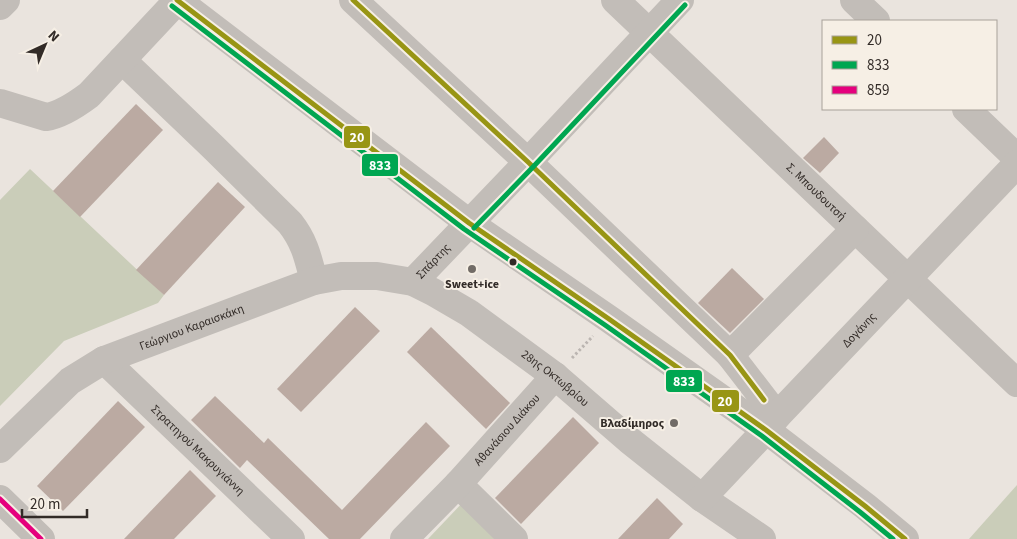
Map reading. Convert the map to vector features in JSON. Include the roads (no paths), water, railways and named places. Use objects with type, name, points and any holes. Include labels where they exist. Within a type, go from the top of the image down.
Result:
[{"type":"street","points":[[0,6],[6,0]]},
{"type":"street","points":[[0,103],[46,117],[81,102],[178,0],[469,223],[609,319],[771,423],[906,539]]},
{"type":"street","points":[[352,0],[528,162],[730,355],[771,423]]},
{"type":"street","name":"Σ. Μπουδουτσή","points":[[615,0],[1017,383]]},
{"type":"street","name":"Σπάρτης","points":[[413,282],[680,0]]},
{"type":"street","points":[[854,0],[875,20]]},
{"type":"street","points":[[122,60],[290,223],[299,235],[314,281]]},
{"type":"street","points":[[967,110],[1017,158]]},
{"type":"street","name":"Δογάνης","points":[[702,498],[1017,164]]},
{"type":"street","points":[[730,355],[855,229]]},
{"type":"street","name":"Γεώργιου Καραισκάκη","points":[[0,449],[70,381],[104,360],[314,281],[360,275],[413,282]]},
{"type":"street","name":"28ης Οκτωβρίου","points":[[413,282],[469,313],[555,376],[629,440],[702,498],[762,539]]},
{"type":"street","name":"Στρατηγού Μακρυγιάννη","points":[[104,360],[291,539]]},
{"type":"street","name":"Αθανάσιου Διάκου","points":[[404,539],[458,484],[555,376]]},
{"type":"street","points":[[458,484],[514,539]]},
{"type":"street","points":[[0,499],[42,539]]},
{"type":"place","name":"Sweet+ice","points":[[472,269]]},
{"type":"place","name":"Βλαδίμηρος","points":[[674,423]]}]
